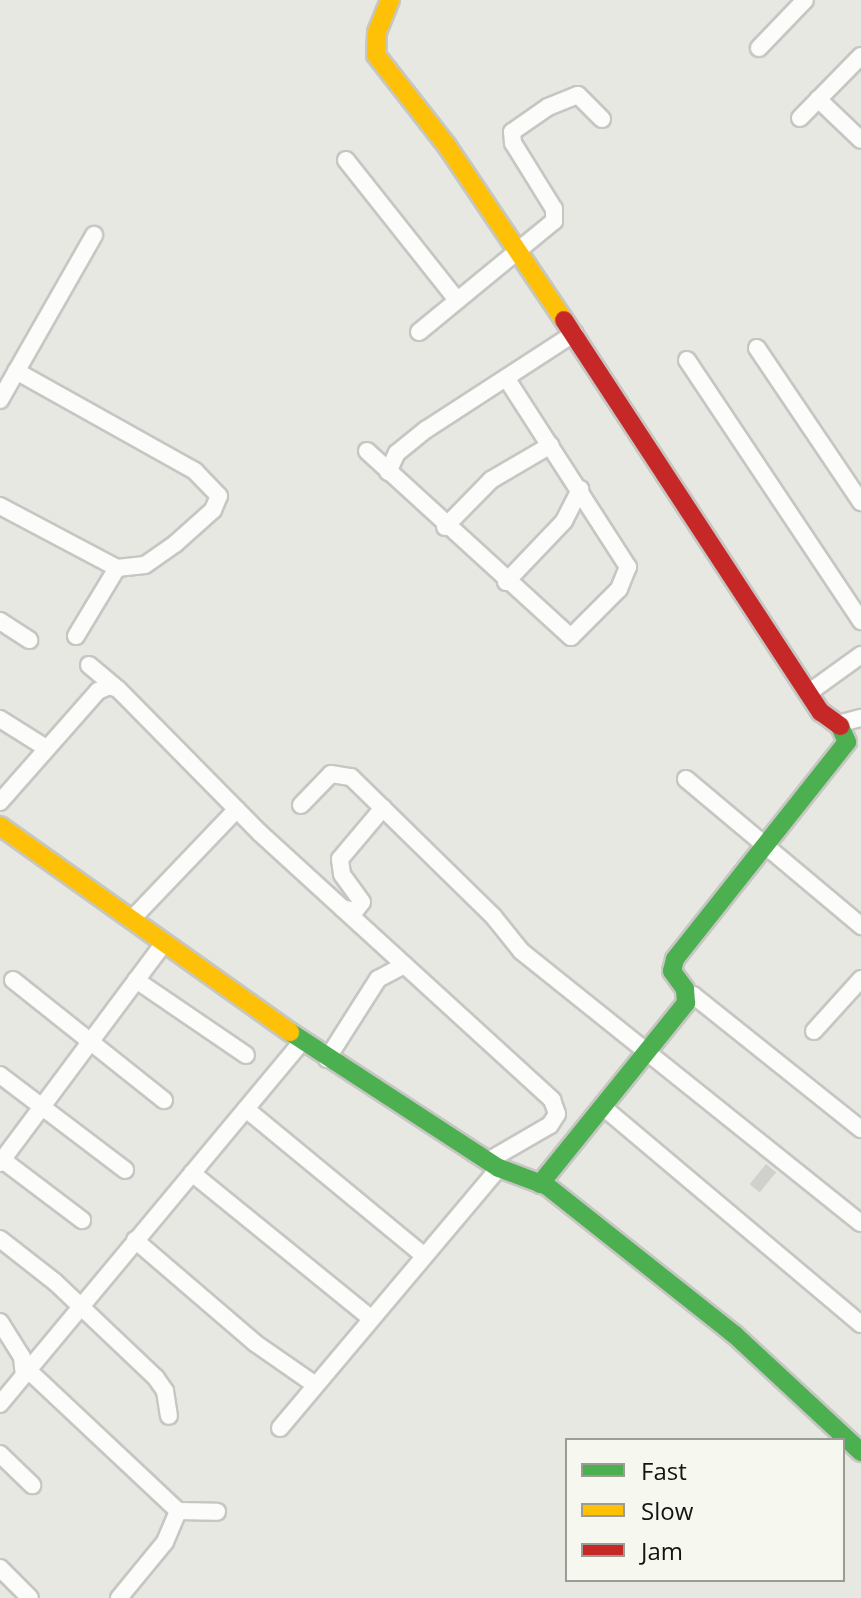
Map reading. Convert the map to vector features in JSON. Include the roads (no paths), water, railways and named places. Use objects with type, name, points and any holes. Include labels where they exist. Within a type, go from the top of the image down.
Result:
[{"type":"street","points":[[390,0],[377,32],[376,55],[575,333],[811,691],[821,712],[838,724],[847,742],[843,752],[675,959],[672,971],[687,995],[861,1129]]},
{"type":"street","points":[[759,48],[802,1]]},
{"type":"street","points":[[800,118],[861,56]]},
{"type":"street","points":[[419,332],[550,227],[554,209],[513,143],[512,132],[548,107],[578,95],[602,119]]},
{"type":"street","points":[[818,99],[861,140]]},
{"type":"street","points":[[346,160],[457,300]]},
{"type":"street","points":[[0,400],[94,235]]},
{"type":"street","points":[[388,472],[407,444],[575,333]]},
{"type":"street","points":[[757,348],[861,502]]},
{"type":"street","points":[[687,360],[861,621]]},
{"type":"street","points":[[0,506],[117,568],[145,565],[213,510],[219,496],[195,471],[16,371]]},
{"type":"street","points":[[367,451],[445,527],[569,638],[619,589],[629,573],[625,558],[506,378]]},
{"type":"street","points":[[445,527],[491,480],[551,445]]},
{"type":"street","points":[[506,582],[564,521],[580,489]]},
{"type":"street","points":[[76,636],[117,568]]},
{"type":"street","points":[[0,621],[29,640]]},
{"type":"street","points":[[811,691],[861,655]]},
{"type":"street","points":[[89,665],[237,809],[557,1109],[541,1132],[494,1165],[280,1428]]},
{"type":"street","points":[[0,802],[98,691],[116,688]]},
{"type":"street","points":[[838,724],[861,718]]},
{"type":"street","points":[[0,719],[46,748]]},
{"type":"street","points":[[301,805],[328,775],[339,772],[383,808],[493,916],[521,951],[861,1223]]},
{"type":"street","points":[[686,779],[861,926]]},
{"type":"street","points":[[342,908],[355,911],[362,902],[340,869],[340,859],[383,808]]},
{"type":"street","points":[[131,920],[237,809]]},
{"type":"street","points":[[0,826],[327,1059],[494,1165],[540,1184],[578,1209],[735,1335],[861,1452]]},
{"type":"street","points":[[82,1220],[1,1160],[163,944]]},
{"type":"street","points":[[327,1059],[378,979],[404,965]]},
{"type":"street","points":[[814,1031],[861,979]]},
{"type":"street","points":[[13,980],[164,1100]]},
{"type":"street","points":[[136,980],[246,1055]]},
{"type":"street","points":[[540,1184],[648,1052],[687,995]]},
{"type":"street","points":[[0,1404],[302,1042]]},
{"type":"street","points":[[0,1075],[40,1109],[125,1170]]},
{"type":"street","points":[[603,1107],[861,1324]]},
{"type":"street","points":[[246,1109],[423,1255]]},
{"type":"street","points":[[192,1173],[369,1317]]},
{"type":"street","points":[[0,1239],[80,1306],[161,1384],[169,1416]]},
{"type":"street","points":[[135,1240],[255,1343],[314,1384]]},
{"type":"street","points":[[0,1322],[22,1357],[26,1373],[178,1511],[217,1512]]},
{"type":"street","points":[[0,1454],[32,1485]]},
{"type":"street","points":[[119,1598],[165,1542],[178,1511]]},
{"type":"street","points":[[0,1568],[30,1598]]}]
